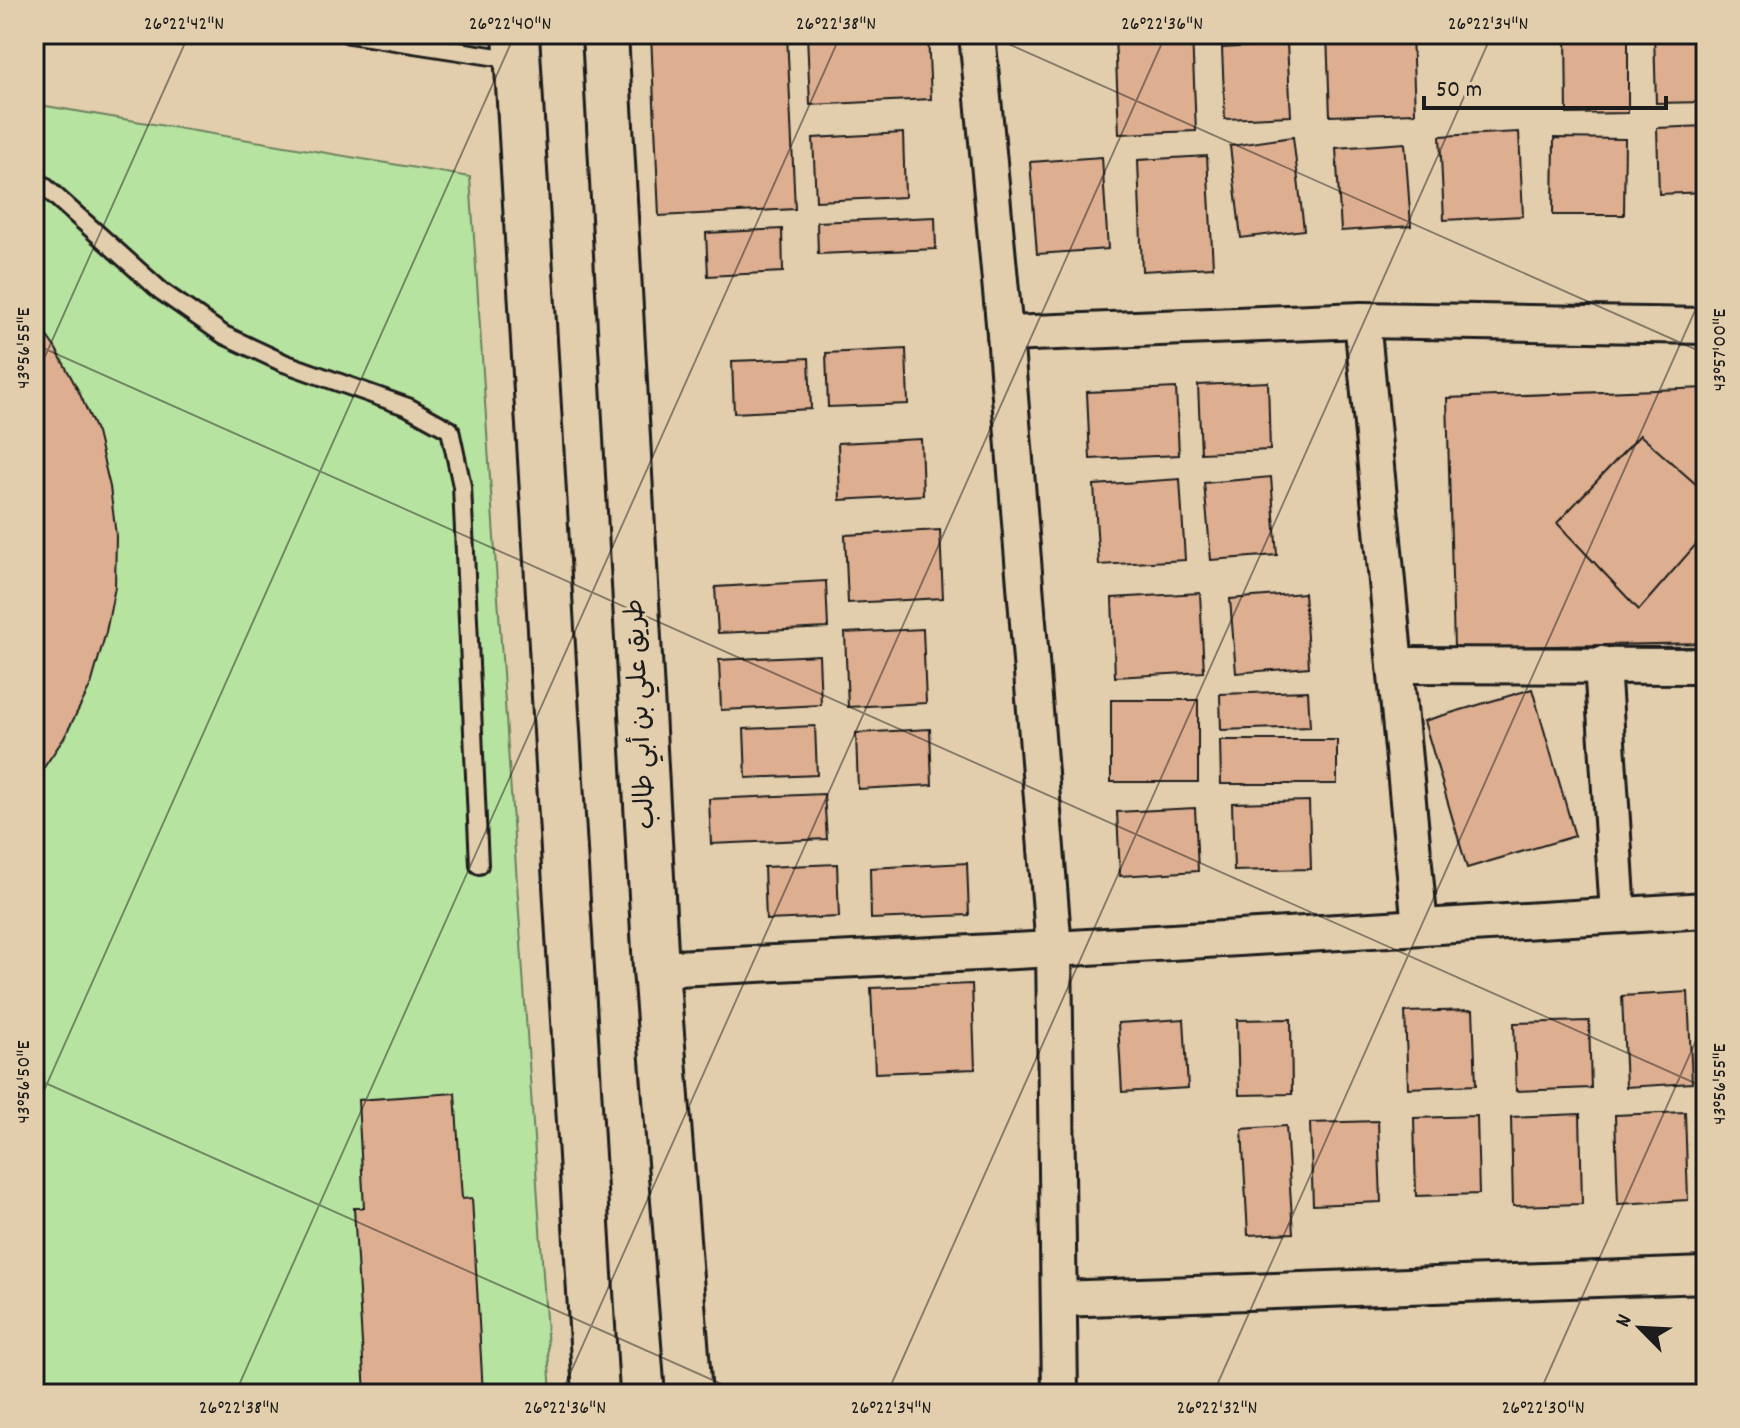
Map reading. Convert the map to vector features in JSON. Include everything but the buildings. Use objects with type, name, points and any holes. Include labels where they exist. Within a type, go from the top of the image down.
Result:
[{"type":"main road","name":"طريق علي بن أبي طالب","points":[[605,34],[656,969],[689,1394]]},
{"type":"main road","points":[[517,47],[596,1394]]},
{"type":"street","points":[[977,34],[1005,334],[1054,949],[1060,1394]]},
{"type":"street","points":[[1005,334],[1362,320],[1706,326]]},
{"type":"street","points":[[1362,320],[1420,927]]},
{"type":"street","points":[[1602,664],[1618,914]]},
{"type":"street","points":[[1395,665],[1706,666]]},
{"type":"street","points":[[656,969],[1706,910]]},
{"type":"street","points":[[1060,1299],[1706,1275]]},
{"type":"lane","points":[[349,34],[517,47]]},
{"type":"lane","points":[[34,177],[161,291],[224,335],[284,363],[408,407],[450,430],[462,486],[479,865]]},
{"type":"green space","points":[[34,104],[470,177],[551,1394],[34,1394]]}]
